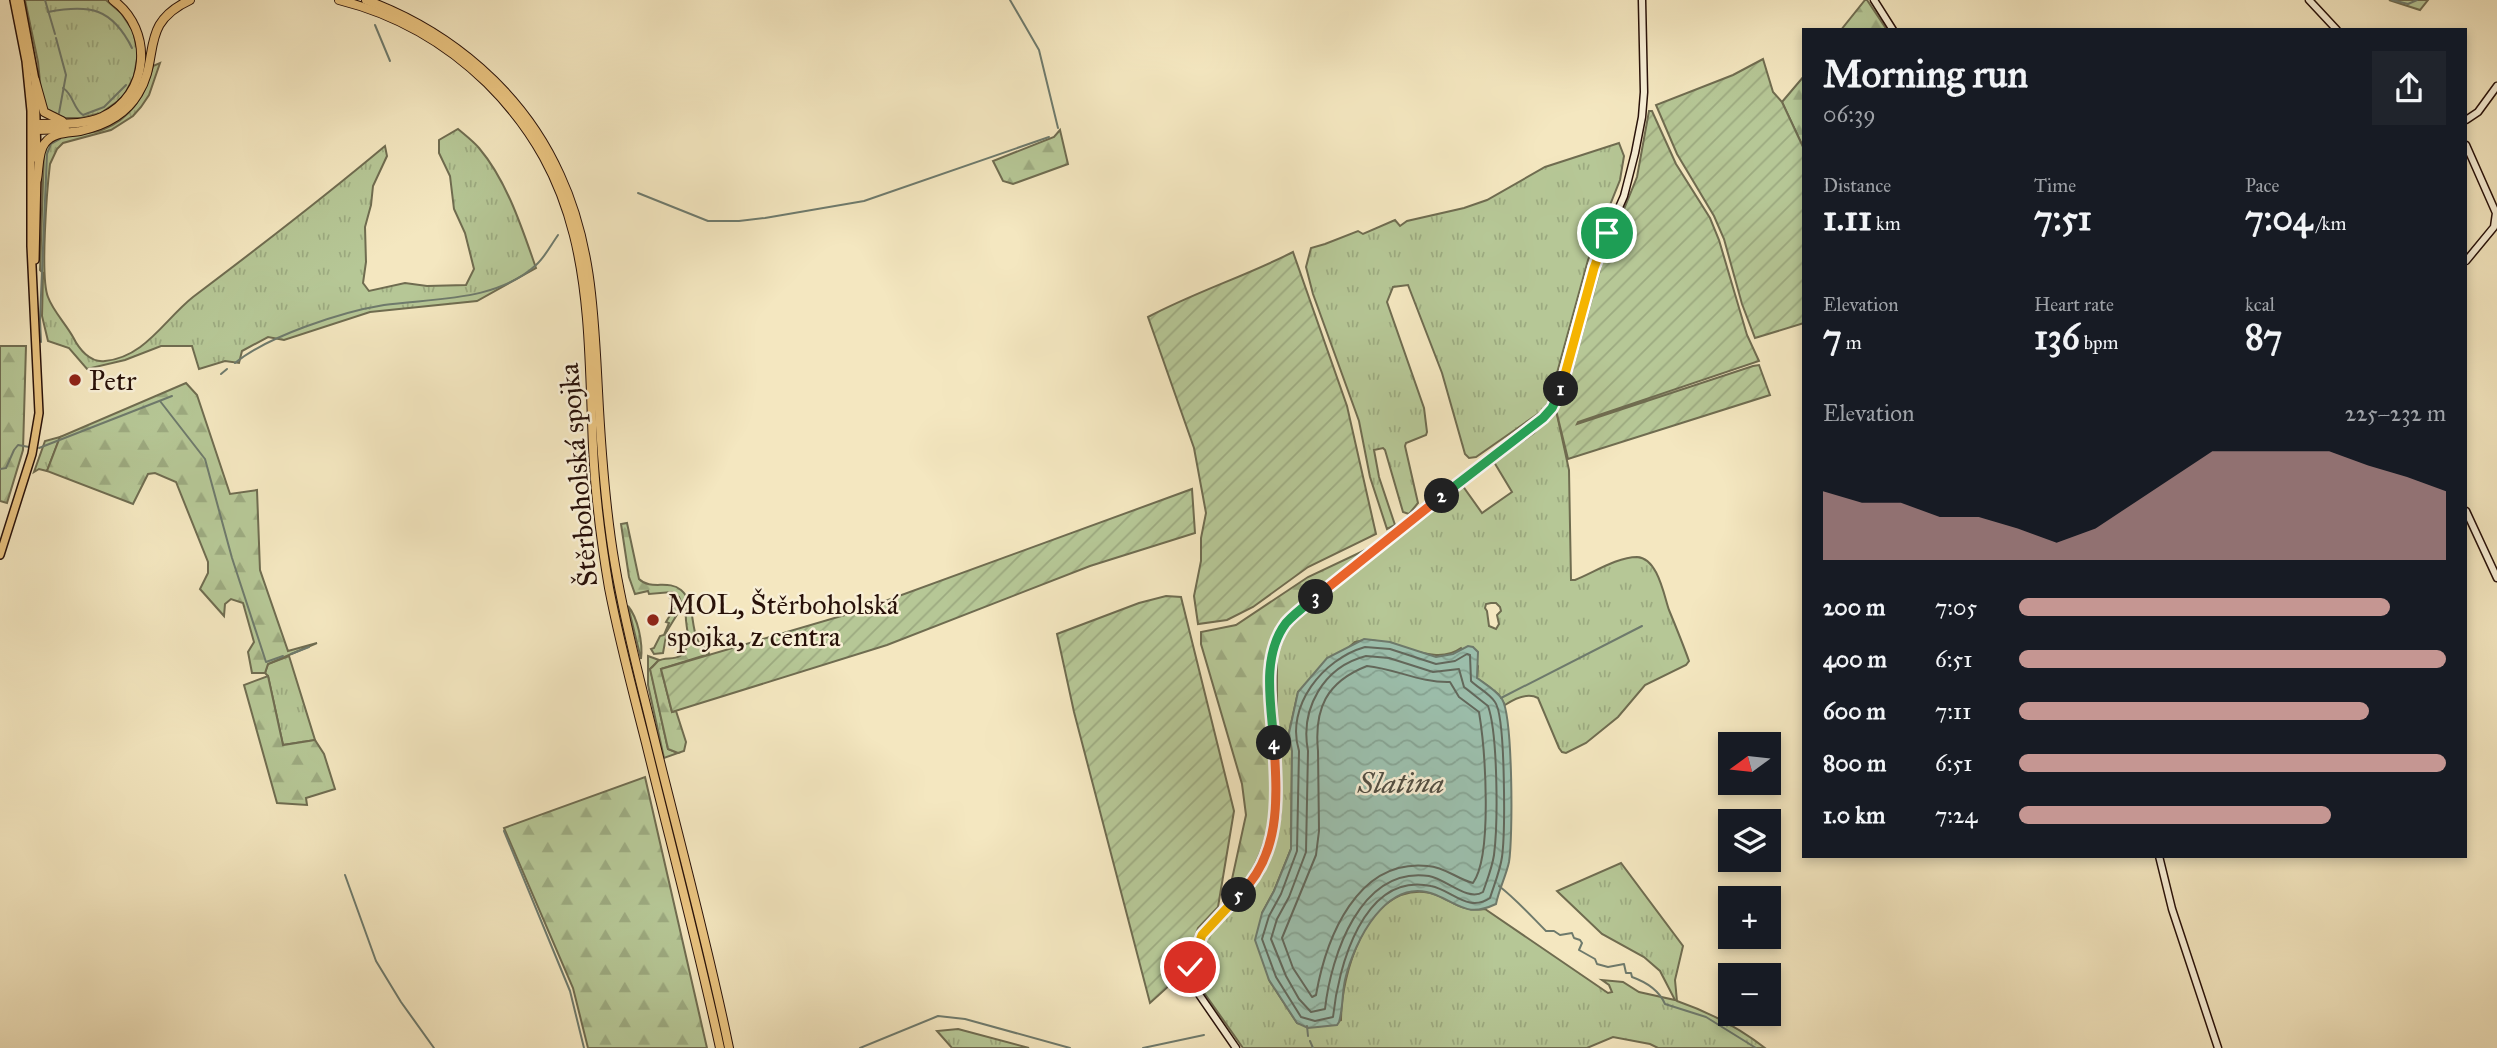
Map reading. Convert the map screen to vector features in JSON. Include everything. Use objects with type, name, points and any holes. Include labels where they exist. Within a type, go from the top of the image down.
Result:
[{"type":"highway","points":[[34,127],[86,122],[108,114],[120,105],[135,85],[141,69],[142,53],[135,25],[113,0]]},
{"type":"highway","points":[[37,179],[42,149],[48,139],[59,134],[96,127],[119,115],[135,99],[145,79],[156,30],[169,13],[190,0]]},
{"type":"highway","name":"Štěrboholská spojka","points":[[339,0],[384,15],[424,35],[489,80]]},
{"type":"highway","name":"Štěrboholská spojka","points":[[366,0],[396,12],[435,33],[464,54],[531,124],[553,160],[572,202],[584,241],[593,298],[604,478],[617,575],[637,671],[729,1048]]},
{"type":"highway","points":[[34,80],[40,105],[46,114],[62,121],[86,122]]},
{"type":"highway","name":"Štěrboholská spojka","points":[[499,90],[552,172],[579,248],[587,314],[597,500],[606,571],[622,647],[720,1048]]},
{"type":"highway","points":[[34,127],[96,127]]},
{"type":"main road","points":[[14,0],[26,61],[34,127],[37,179],[36,247],[32,281]]},
{"type":"main road","points":[[0,555],[32,454],[38,423],[32,281],[34,80],[20,0]]},
{"type":"street","points":[[1236,1048],[1196,990],[1190,976],[1190,967],[1202,935],[1251,881],[1263,862],[1273,835],[1276,803],[1270,668],[1275,644],[1292,617],[1469,474],[1533,427],[1552,408],[1563,381],[1599,253],[1629,182],[1642,117],[1642,0]]},
{"type":"street","points":[[1874,0],[1893,28]]},
{"type":"street","points":[[2309,0],[2335,28]]},
{"type":"street","points":[[2467,119],[2478,112],[2497,86]]},
{"type":"street","points":[[2467,147],[2496,213],[2494,228],[2467,260]]},
{"type":"street","points":[[2467,512],[2497,578]]},
{"type":"street","points":[[2159,858],[2172,909],[2218,1048]]},
{"type":"green space","points":[[25,0],[106,0],[121,13],[133,31],[138,53],[134,76],[125,94],[118,101],[101,113],[81,118],[65,118],[49,113],[42,102],[38,62]]},
{"type":"green space","points":[[1867,0],[1886,28],[1843,28]]},
{"type":"green space","points":[[2389,0],[2428,0],[2420,10]]},
{"type":"green space","points":[[1763,59],[1773,92],[1782,102],[1802,145],[1802,324],[1755,338],[1742,304],[1724,239],[1714,216],[1677,154],[1656,105],[1733,75]]},
{"type":"green space","points":[[160,63],[149,95],[133,116],[111,130],[63,143],[50,164],[45,232],[48,297],[78,346],[95,360],[119,358],[143,345],[193,297],[385,146],[387,156],[373,186],[365,227],[366,262],[363,283],[369,291],[405,283],[427,286],[466,285],[474,269],[465,233],[454,209],[450,176],[439,153],[439,140],[458,129],[479,148],[498,175],[513,205],[536,268],[477,301],[370,312],[284,340],[268,337],[242,351],[239,363],[225,361],[199,369],[192,346],[161,346],[125,360],[87,369],[69,348],[48,341],[42,316],[43,273],[40,270],[44,151],[54,140],[104,129],[122,118],[142,95],[153,66]]},
{"type":"green space","points":[[1802,78],[1802,145],[1782,102]]},
{"type":"green space","points":[[1649,111],[1652,111],[1676,164],[1710,218],[1747,335],[1759,361],[1577,424],[1759,365],[1770,395],[1568,459],[1556,410],[1567,389],[1601,266],[1637,177]]},
{"type":"green space","points":[[1060,130],[1068,164],[1013,184],[1003,181],[993,161],[1054,137]]},
{"type":"green space","points":[[1619,143],[1624,156],[1620,180],[1588,260],[1557,373],[1554,395],[1542,411],[1476,457],[1469,458],[1465,454],[1442,373],[1408,285],[1393,287],[1387,302],[1424,408],[1427,432],[1405,446],[1418,503],[1409,514],[1403,512],[1385,450],[1374,450],[1379,477],[1395,525],[1387,529],[1370,477],[1359,421],[1313,294],[1306,267],[1311,248],[1358,231],[1363,234],[1395,220],[1400,226],[1407,221],[1464,208],[1487,200],[1545,167]]},
{"type":"green space","points":[[1293,252],[1347,406],[1376,534],[1308,567],[1253,607],[1227,620],[1198,624],[1194,596],[1206,513],[1194,448],[1148,317]]},
{"type":"green space","points":[[0,346],[26,346],[23,450],[7,503],[0,501]]},
{"type":"green space","points":[[186,383],[197,395],[230,494],[257,490],[260,570],[288,651],[317,643],[268,664],[265,673],[252,673],[248,652],[254,642],[243,603],[231,599],[225,604],[224,616],[200,589],[208,573],[208,562],[176,482],[155,473],[148,474],[133,504],[47,471],[60,437]]},
{"type":"green space","points":[[1556,410],[1569,470],[1571,580],[1621,560],[1637,557],[1644,559],[1659,579],[1689,661],[1645,685],[1618,717],[1586,743],[1566,753],[1559,748],[1538,698],[1525,696],[1505,705],[1498,694],[1477,678],[1478,666],[1461,648],[1449,654],[1437,655],[1382,642],[1355,642],[1298,692],[1289,733],[1292,751],[1291,849],[1262,913],[1269,980],[1297,1023],[1319,1026],[1341,1020],[1342,1001],[1352,958],[1372,918],[1387,904],[1404,894],[1424,892],[1440,896],[1459,906],[1475,910],[1485,909],[1608,993],[1612,992],[1609,985],[1602,980],[1623,982],[1639,992],[1675,1000],[1660,971],[1644,957],[1602,934],[1557,891],[1621,863],[1683,946],[1675,980],[1677,1001],[1718,1019],[1718,1026],[1732,1026],[1765,1048],[1658,1048],[1613,1037],[1587,1048],[1243,1048],[1200,987],[1195,973],[1196,959],[1212,927],[1248,894],[1263,874],[1275,844],[1281,814],[1277,655],[1287,629],[1299,616],[1462,485],[1482,513],[1512,492],[1494,462],[1534,433]],"holes":[[[1496,603],[1501,611],[1497,615],[1499,624],[1496,629],[1489,626],[1485,608],[1486,604]]]},
{"type":"green space","points":[[60,437],[47,471],[39,469],[34,472],[45,441]]},
{"type":"green space","points":[[600,470],[656,761],[654,762],[612,581],[601,508]]},
{"type":"green space","points":[[1192,489],[1195,533],[1090,566],[887,645],[672,712],[661,669],[855,612]]},
{"type":"green space","points":[[627,523],[639,579],[649,584],[671,585],[681,590],[690,604],[697,639],[709,654],[661,669],[672,712],[676,711],[686,742],[684,751],[678,753],[668,749],[650,669],[658,661],[678,657],[685,651],[688,639],[687,608],[683,607],[679,597],[672,592],[649,594],[648,591],[635,594],[629,577],[621,524]]},
{"type":"green space","points":[[1378,544],[1299,603],[1274,632],[1266,671],[1271,808],[1258,857],[1246,880],[1227,902],[1246,815],[1242,784],[1201,644],[1201,632],[1236,625],[1308,577]]},
{"type":"green space","points":[[1166,596],[1181,597],[1234,811],[1218,907],[1198,928],[1182,974],[1150,1003],[1074,712],[1057,634],[1139,603]]},
{"type":"green space","points":[[671,600],[677,603],[678,613],[667,631],[663,653],[654,654],[651,649],[660,636],[664,635],[669,623],[666,622],[675,607]]},
{"type":"green space","points":[[628,606],[639,631],[641,659]]},
{"type":"green space","points":[[289,656],[315,740],[283,745],[268,676],[265,673],[268,664]]},
{"type":"green space","points":[[648,656],[659,660],[650,669],[668,749],[678,753],[664,758],[648,685]]},
{"type":"green space","points":[[268,676],[283,745],[315,740],[324,754],[335,789],[306,798],[307,805],[277,803],[244,685]]},
{"type":"green space","points":[[658,768],[726,1048],[723,1048],[655,769]]},
{"type":"green space","points":[[645,777],[707,1048],[588,1048],[573,988],[504,828]]},
{"type":"green space","points":[[958,1029],[1029,1048],[952,1048],[937,1031]]},
{"type":"water","name":"Slatina","points":[[1364,639],[1390,642],[1436,657],[1453,654],[1468,646],[1478,652],[1477,678],[1500,696],[1506,710],[1511,778],[1509,862],[1496,904],[1486,908],[1472,910],[1436,895],[1418,891],[1402,894],[1388,903],[1375,915],[1349,965],[1339,1022],[1337,1025],[1308,1028],[1297,1023],[1269,980],[1255,940],[1262,913],[1291,849],[1292,751],[1289,733],[1298,692],[1327,658]]},
{"type":"waterway","points":[[45,0],[55,34]]},
{"type":"waterway","points":[[1010,0],[1039,50],[1058,128]]},
{"type":"waterway","points":[[2392,0],[2408,4],[2417,0]]},
{"type":"waterway","points":[[48,12],[76,9],[98,12],[116,24],[132,48]]},
{"type":"waterway","points":[[375,25],[390,61]]},
{"type":"waterway","points":[[56,38],[66,75],[59,113]]},
{"type":"waterway","points":[[63,88],[83,115],[104,107],[126,85]]},
{"type":"waterway","points":[[638,193],[708,221],[765,218],[864,201],[1049,137]]},
{"type":"waterway","points":[[41,342],[47,154],[51,144],[60,139]]},
{"type":"waterway","points":[[235,363],[285,335],[347,313],[384,305],[463,296],[502,286],[536,265],[558,235]]},
{"type":"waterway","points":[[221,374],[227,369]]},
{"type":"waterway","points":[[39,448],[172,396]]},
{"type":"waterway","points":[[160,401],[205,459],[232,558],[266,662],[283,656]]},
{"type":"waterway","points":[[0,469],[6,468],[18,445],[29,447]]},
{"type":"waterway","points":[[1501,698],[1642,626]]},
{"type":"waterway","points":[[291,654],[309,647]]},
{"type":"waterway","points":[[504,831],[570,991],[584,1048]]},
{"type":"waterway","points":[[345,875],[376,961],[434,1048]]},
{"type":"waterway","points":[[1499,886],[1546,931],[1554,931],[1560,935],[1572,933],[1574,938],[1582,943],[1579,950],[1595,959],[1597,964],[1608,967],[1624,964],[1626,973],[1631,973],[1632,977],[1652,987],[1665,1004],[1706,1017],[1756,1048]]},
{"type":"waterway","points":[[860,1048],[938,1016],[965,1019],[1070,1048]]},
{"type":"waterway","points":[[1307,1026],[1308,1036]]},
{"type":"waterway","points":[[1143,1048],[1204,1035]]},
{"type":"waterway","points":[[1310,1041],[1313,1048]]},
{"type":"place","name":"Petr","points":[[75,380]]},
{"type":"place","name":"MOL, Štěrboholská spojka, z centra","points":[[653,620]]},
{"type":"route","points":[[1190,967],[1191,958],[1202,935],[1245,890],[1263,862],[1273,835],[1276,803],[1270,668],[1278,636],[1292,617],[1469,474],[1522,435],[1552,408],[1559,395],[1594,268],[1607,233]]}]
